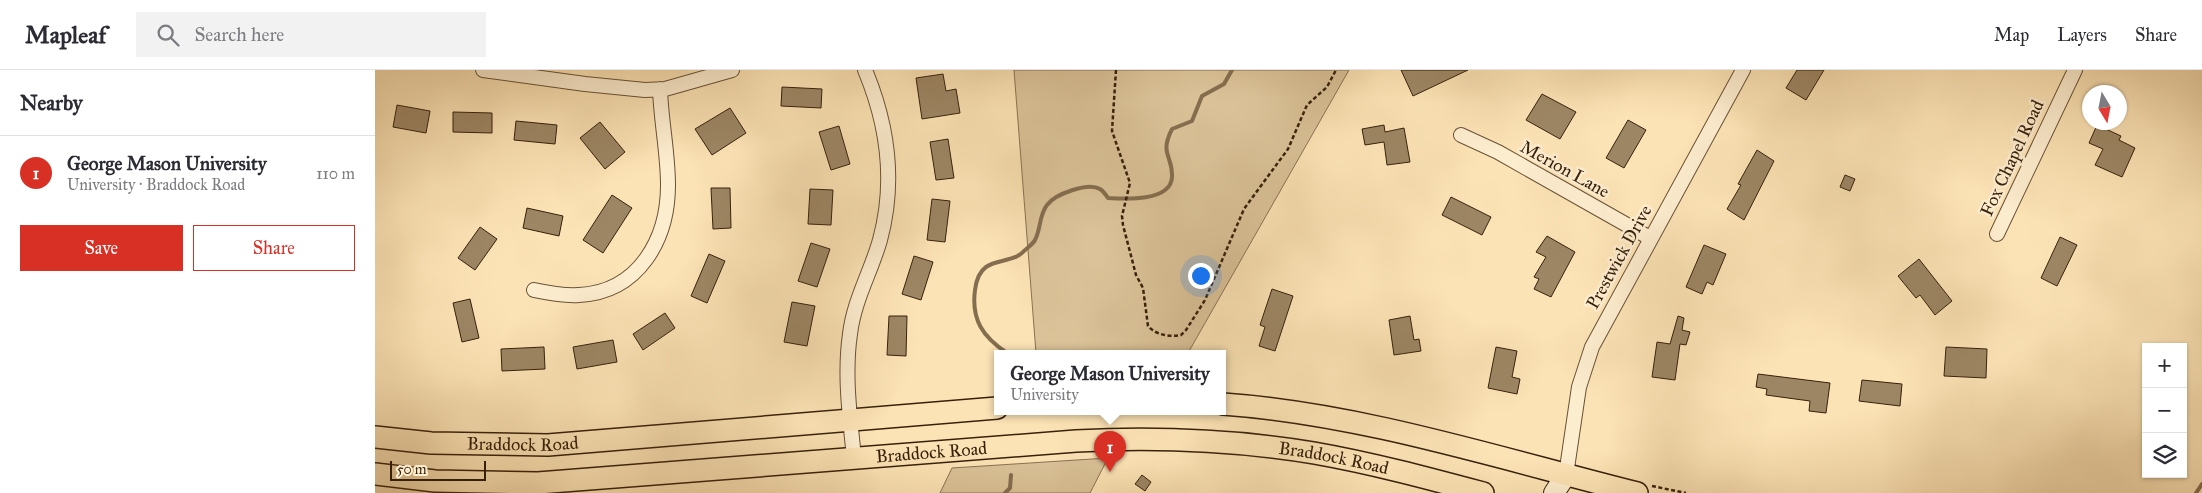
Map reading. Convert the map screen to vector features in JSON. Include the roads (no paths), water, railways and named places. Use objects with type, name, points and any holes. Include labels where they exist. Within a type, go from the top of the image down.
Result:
[{"type":"main road","points":[[1226,404],[1256,407],[1390,430],[1566,484],[1637,493]]},
{"type":"main road","name":"Braddock Road","points":[[375,437],[431,443],[548,445],[994,408]]},
{"type":"main road","name":"Braddock Road","points":[[375,474],[435,481],[538,482],[1076,441],[1209,441],[1314,453],[1483,493]]},
{"type":"street","points":[[483,70],[585,84],[660,89],[732,70]]},
{"type":"street","points":[[854,458],[848,378],[850,333],[859,295],[880,240],[887,200],[889,168],[882,116],[865,70]]},
{"type":"street","name":"Prestwick Drive","points":[[1566,484],[1579,387],[1586,361],[1598,334],[1743,70]]},
{"type":"street","name":"Fox Chapel Road","points":[[1997,234],[2075,70]]},
{"type":"street","points":[[533,290],[579,295],[607,288],[636,272],[654,249],[666,214],[668,185],[661,120],[660,89]]},
{"type":"street","name":"Merion Lane","points":[[1461,135],[1498,152],[1650,238]]},
{"type":"street","points":[[1554,493],[1566,484]]},
{"type":"waterway","points":[[1003,350],[985,334],[977,319],[974,301],[977,281],[981,272],[990,264],[1020,255],[1037,236],[1044,209],[1051,201],[1064,193],[1080,188],[1095,187],[1101,190],[1108,198],[1125,199],[1156,195],[1164,191],[1170,185],[1172,177],[1171,164],[1167,155],[1168,138],[1172,129],[1192,121],[1202,96],[1224,84],[1232,70]]},
{"type":"waterway","points":[[1005,493],[1010,488],[1011,475]]},
{"type":"waterway","points":[[2196,493],[2202,484]]},
{"type":"place","name":"George Mason University","points":[[1110,472]]}]
